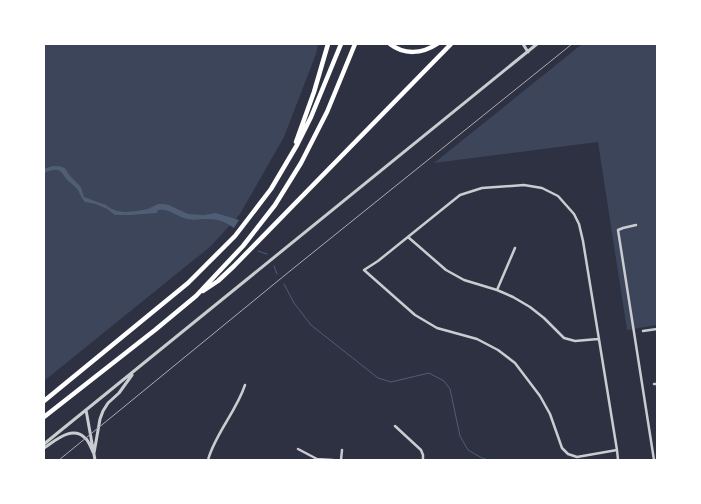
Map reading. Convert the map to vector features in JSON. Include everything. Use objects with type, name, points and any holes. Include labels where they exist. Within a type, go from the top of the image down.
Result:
[{"type":"highway","points":[[291,156],[314,92],[328,44]]},
{"type":"highway","points":[[44,401],[204,268],[245,224],[291,156],[341,44]]},
{"type":"highway","points":[[44,417],[196,296],[243,246],[286,190],[302,164],[327,112],[354,44]]},
{"type":"highway","points":[[390,44],[402,51],[413,52],[428,49],[437,44]]},
{"type":"highway","points":[[196,296],[218,282],[451,44]]},
{"type":"street","points":[[523,44],[528,52]]},
{"type":"street","points":[[44,446],[528,52],[532,45],[537,44]]},
{"type":"street","points":[[616,450],[577,457],[568,454],[562,448],[550,414],[540,396],[515,364],[498,350],[477,339],[437,328],[414,315],[364,270],[378,261],[460,195],[482,188],[524,184],[550,191],[558,196],[574,214],[579,224],[583,241],[618,460]]},
{"type":"street","points":[[636,225],[618,230],[654,460]]},
{"type":"street","points":[[408,237],[446,270],[464,280],[513,296],[530,307],[564,338],[574,341],[598,339]]},
{"type":"street","points":[[498,290],[515,248]]},
{"type":"street","points":[[643,331],[657,329]]},
{"type":"street","points":[[94,453],[103,411],[108,403],[119,393],[134,371]]},
{"type":"street","points":[[208,460],[211,449],[241,398],[245,385]]},
{"type":"street","points":[[86,410],[95,460]]},
{"type":"street","points":[[395,426],[421,450],[423,460]]},
{"type":"street","points":[[44,446],[63,435],[74,433],[86,438],[94,453]]},
{"type":"street","points":[[298,449],[316,459],[333,460]]},
{"type":"street","points":[[340,460],[342,450]]},
{"type":"shaded area","points":[[44,44],[318,44],[316,54],[284,137],[240,214],[211,246],[44,381]]},
{"type":"shaded area","points":[[582,44],[657,44],[657,325],[627,330],[598,142],[434,163]]},
{"type":"shaded area","points":[[53,166],[66,169],[80,186],[84,197],[117,211],[137,211],[148,209],[158,204],[164,204],[188,214],[204,215],[216,213],[239,220],[234,228],[219,220],[187,219],[165,210],[158,210],[157,213],[115,215],[96,204],[85,202],[60,171],[55,170],[44,173],[44,169]]},
{"type":"waterway","points":[[258,251],[267,254]]},
{"type":"waterway","points":[[274,266],[277,274]]},
{"type":"waterway","points":[[284,284],[294,303],[311,325],[378,378],[391,382],[429,373],[444,381],[450,389],[460,436],[468,450],[489,460]]},
{"type":"railway","points":[[59,460],[572,44]]}]
